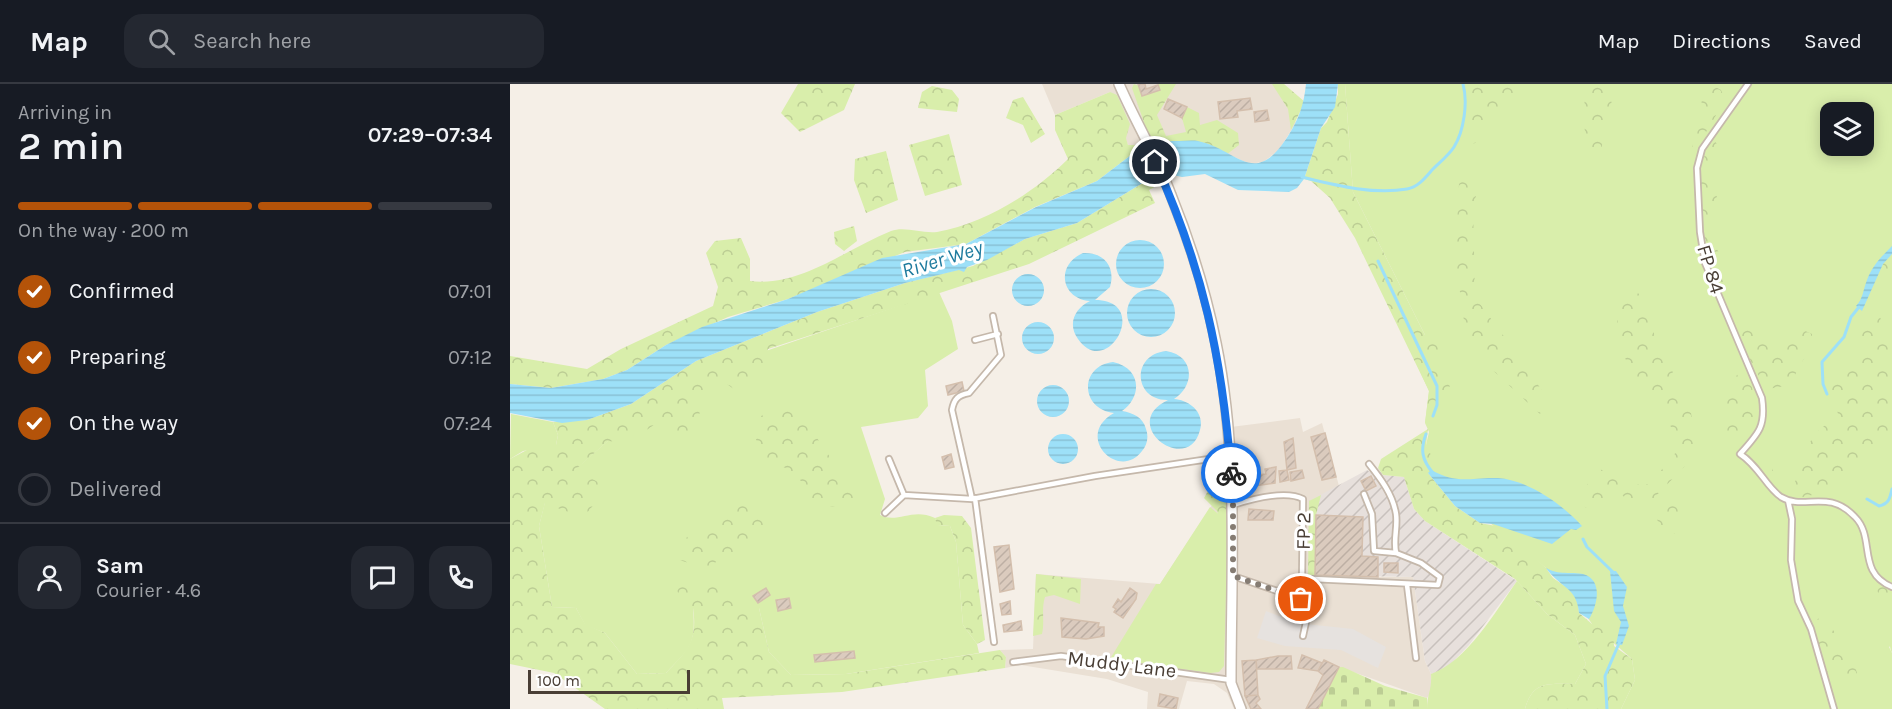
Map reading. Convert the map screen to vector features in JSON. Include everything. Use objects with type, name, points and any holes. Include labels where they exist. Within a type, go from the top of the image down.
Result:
[{"type":"street","points":[[1119,84],[1171,195],[1193,256],[1216,342],[1230,456],[1233,505],[1231,680],[1241,709]]},
{"type":"lane","name":"FP 84","points":[[1748,84],[1702,149],[1697,168],[1701,243],[1705,264],[1762,398],[1765,419],[1757,435],[1740,454],[1754,462],[1775,491],[1788,500]]},
{"type":"lane","points":[[993,316],[1001,355],[969,393],[961,395],[954,401],[952,410],[973,499],[994,642]]},
{"type":"lane","points":[[975,340],[998,334]]},
{"type":"lane","points":[[885,513],[904,495],[973,499],[1095,476],[1230,456]]},
{"type":"lane","points":[[889,459],[904,495]]},
{"type":"lane","points":[[1369,464],[1391,496],[1397,516],[1394,540],[1396,552]]},
{"type":"lane","points":[[1287,592],[1302,580],[1438,585],[1440,577],[1421,562],[1396,552],[1374,551],[1372,514],[1364,494]]},
{"type":"lane","name":"FP 2","points":[[1233,505],[1249,500],[1292,496],[1304,499],[1302,580]]},
{"type":"lane","points":[[1834,709],[1810,629],[1798,601],[1791,560],[1792,519],[1788,500],[1824,499],[1835,502],[1855,516],[1864,528],[1871,568],[1885,584],[1892,587]]},
{"type":"lane","points":[[1233,576],[1287,592],[1301,599],[1306,605],[1307,621],[1303,636]]},
{"type":"lane","points":[[1407,585],[1416,658]]},
{"type":"lane","name":"Muddy Lane","points":[[1012,662],[1061,656],[1231,680]]},
{"type":"shaded area","points":[[1042,84],[1284,84],[1296,123],[1278,151],[1263,162],[1250,164],[1216,149],[1162,143],[1143,153],[1139,145],[1128,145],[1110,92],[1055,115]]},
{"type":"shaded area","points":[[1300,418],[1303,432],[1322,423],[1339,486],[1309,502],[1378,577],[1413,577],[1425,661],[1431,674],[1432,691],[1427,698],[1339,667],[1318,709],[1234,709],[1227,693],[1214,684],[1187,681],[1179,709],[1147,709],[1148,692],[1107,679],[1021,665],[1005,668],[1006,657],[1000,650],[1033,649],[1036,574],[1160,584],[1228,481],[1227,473],[1222,473],[1216,466],[1215,450],[1225,444],[1223,428]]},
{"type":"shaded area","points":[[1378,468],[1383,475],[1404,477],[1414,509],[1425,521],[1517,581],[1469,645],[1446,669],[1431,674],[1425,661],[1413,577],[1308,575],[1309,501],[1367,470],[1372,473]]},
{"type":"shaded area","points":[[1266,611],[1296,623],[1353,629],[1386,647],[1378,668],[1341,650],[1285,646],[1257,638]]},
{"type":"green space","points":[[798,84],[855,84],[844,110],[800,132],[781,113]]},
{"type":"green space","points":[[1134,84],[1139,86],[1143,96],[1160,90],[1158,84],[1176,84],[1157,115],[1166,136],[1186,132],[1182,118],[1187,107],[1199,113],[1200,125],[1217,120],[1238,133],[1239,145],[1226,155],[1216,149],[1162,143],[1158,147],[1148,134],[1132,88]]},
{"type":"green space","points":[[1272,84],[1284,84],[1305,102],[1291,130],[1288,109]]},
{"type":"green space","points":[[1338,84],[1345,84],[1353,192],[1425,335],[1437,346],[1451,389],[1454,404],[1425,423],[1429,391],[1355,238],[1330,198],[1311,181],[1304,179],[1321,128],[1327,122],[1338,94]]},
{"type":"green space","points":[[1345,84],[1892,84],[1892,645],[1889,647],[1892,653],[1892,709],[1621,709],[1635,680],[1632,659],[1592,624],[1568,588],[1428,473],[1426,445],[1429,432],[1425,423],[1429,391],[1412,354],[1425,335],[1353,192]]},
{"type":"green space","points":[[1471,84],[1525,84],[1516,91],[1475,143],[1469,145],[1468,106]]},
{"type":"green space","points":[[1587,84],[1608,84],[1612,106],[1598,161],[1588,145],[1584,124]]},
{"type":"green space","points":[[1701,84],[1710,84],[1721,90],[1725,100],[1696,149],[1692,150],[1695,127],[1702,115]]},
{"type":"green space","points":[[932,86],[952,90],[959,99],[957,112],[918,108],[922,92]]},
{"type":"green space","points":[[1110,92],[1117,95],[1130,124],[1126,138],[1128,145],[1139,145],[1143,153],[1131,155],[1097,181],[1035,207],[966,244],[905,252],[788,299],[728,317],[666,345],[627,370],[603,379],[551,388],[510,384],[510,356],[587,369],[621,349],[713,306],[718,287],[706,253],[715,241],[741,238],[750,259],[750,281],[769,281],[805,273],[891,231],[902,229],[937,232],[973,222],[991,214],[1024,195],[1055,172],[1068,159],[1055,130],[1055,115]]},
{"type":"green space","points":[[1023,97],[1045,134],[1031,143],[1023,125],[1006,118],[1013,100]]},
{"type":"green space","points":[[949,134],[962,185],[925,196],[909,145]]},
{"type":"green space","points":[[1714,140],[1720,148],[1710,177],[1717,195],[1710,238],[1721,256],[1727,279],[1720,293],[1705,243],[1700,188],[1704,158],[1708,147]]},
{"type":"green space","points":[[886,151],[898,200],[866,213],[854,180],[855,159]]},
{"type":"green space","points":[[1469,173],[1480,186],[1473,204],[1475,297],[1547,399],[1540,414],[1485,363],[1465,328],[1455,257],[1459,184]]},
{"type":"green space","points":[[1154,176],[1158,185],[1149,190],[1155,203],[1029,264],[768,349],[759,375],[739,393],[723,381],[698,397],[701,428],[681,442],[658,422],[628,443],[608,441],[575,470],[600,483],[599,498],[583,518],[545,503],[539,526],[552,607],[576,608],[585,624],[605,633],[637,674],[666,673],[689,645],[694,629],[693,608],[683,608],[677,590],[685,579],[733,589],[741,608],[759,608],[769,652],[791,675],[846,674],[1000,650],[1006,657],[1005,668],[842,692],[722,698],[724,709],[605,709],[554,673],[510,664],[510,459],[538,444],[556,445],[558,435],[553,422],[587,420],[631,404],[696,361],[817,312],[905,283],[973,266],[1025,239],[1077,223]]},
{"type":"green space","points":[[854,226],[857,241],[844,251],[835,244],[834,232]]},
{"type":"green space","points":[[1892,254],[1892,292],[1874,282],[1883,264]]},
{"type":"green space","points":[[1623,288],[1645,296],[1657,346],[1672,366],[1675,395],[1691,413],[1697,449],[1678,443],[1663,409],[1637,390],[1617,336],[1617,300]]},
{"type":"green space","points":[[939,292],[952,321],[958,349],[925,370],[928,406],[918,418],[861,427],[885,499],[880,515],[893,518],[927,515],[935,518],[938,525],[950,526],[956,542],[963,625],[977,644],[979,653],[846,674],[791,675],[769,652],[759,608],[693,608],[694,630],[690,645],[681,657],[666,673],[637,674],[605,633],[585,625],[576,608],[552,607],[539,526],[545,502],[571,473],[632,420],[736,361]]},
{"type":"green space","points":[[1866,316],[1880,317],[1892,350],[1892,439],[1883,436],[1822,493],[1798,498],[1781,494],[1772,484],[1765,466],[1771,465],[1777,482],[1784,489],[1792,489],[1812,439],[1818,431],[1839,417],[1831,391],[1834,376],[1857,360],[1864,352],[1858,327]]},
{"type":"green space","points":[[1740,320],[1756,336],[1769,344],[1783,343],[1803,330],[1812,334],[1807,354],[1794,380],[1784,386],[1768,389],[1755,370],[1735,326]]},
{"type":"green space","points":[[1744,370],[1749,375],[1759,417],[1749,432],[1733,444],[1723,424],[1728,382]]},
{"type":"green space","points":[[774,404],[798,410],[855,494],[849,506],[812,507],[805,488],[797,476],[784,467],[765,463],[751,426]]},
{"type":"green space","points":[[511,414],[553,422],[558,435],[556,445],[523,451],[510,459]]},
{"type":"green space","points":[[1428,429],[1426,445],[1431,455],[1431,470],[1428,473],[1455,506],[1480,523],[1501,527],[1546,568],[1553,578],[1572,591],[1578,600],[1579,613],[1592,624],[1613,626],[1614,646],[1632,659],[1635,680],[1621,709],[1525,709],[1528,700],[1537,688],[1550,684],[1575,684],[1586,664],[1575,635],[1547,614],[1515,579],[1425,521],[1414,509],[1404,477],[1383,475],[1378,468],[1381,459]]},
{"type":"green space","points":[[1677,451],[1687,464],[1651,501],[1633,502],[1618,493],[1597,513],[1585,507],[1581,492],[1600,469],[1627,485],[1650,484]]},
{"type":"green space","points":[[1222,473],[1228,473],[1228,522],[1220,521],[1217,511],[1204,498],[1214,480]]},
{"type":"green space","points":[[1321,495],[1316,515],[1315,575],[1308,575],[1309,501]]},
{"type":"green space","points":[[1671,495],[1677,499],[1681,527],[1675,534],[1661,525],[1651,512]]},
{"type":"green space","points":[[757,498],[768,521],[751,549],[718,558],[711,570],[673,558],[687,537],[710,533],[738,506]]},
{"type":"green space","points":[[1210,507],[1228,522],[1224,666],[1219,672],[1210,673],[1110,659],[1156,584],[1160,584]]},
{"type":"green space","points":[[944,515],[962,516],[971,528],[985,640],[977,644],[963,625],[956,542],[950,526],[937,525],[935,518]]},
{"type":"green space","points":[[1036,574],[1081,579],[1080,604],[1054,595],[1045,597],[1042,634],[1033,636]]},
{"type":"green space","points":[[1517,581],[1547,614],[1575,635],[1586,664],[1575,684],[1550,684],[1537,688],[1528,700],[1525,709],[1427,709],[1431,674],[1444,668],[1468,647]]},
{"type":"green space","points":[[1876,581],[1892,592],[1892,653],[1890,621],[1878,594]]},
{"type":"green space","points":[[1821,618],[1843,643],[1851,657],[1857,673],[1848,684],[1827,672],[1810,621]]},
{"type":"green space","points":[[1339,667],[1385,686],[1427,698],[1427,709],[1318,709]]},
{"type":"water","points":[[1306,84],[1338,84],[1335,107],[1321,128],[1304,179],[1297,188],[1289,192],[1238,190],[1205,174],[1182,177],[1169,174],[1158,147],[1170,141],[1198,141],[1246,162],[1255,163],[1265,160],[1276,152],[1295,124]]},
{"type":"water","name":"River Wey","points":[[1143,153],[1154,176],[1077,223],[1025,239],[987,260],[967,267],[964,272],[959,270],[905,283],[817,312],[696,361],[631,404],[587,420],[562,423],[510,413],[510,384],[551,388],[603,379],[627,370],[666,345],[702,327],[788,299],[882,258],[966,244],[1036,207],[1097,181],[1131,155]]},
{"type":"water","points":[[1135,240],[1145,240],[1160,250],[1164,264],[1163,273],[1154,284],[1145,288],[1135,288],[1120,278],[1116,269],[1116,259],[1126,244]]},
{"type":"water","points":[[1892,246],[1892,254],[1883,264],[1862,311],[1856,306],[1862,297],[1869,275]]},
{"type":"water","points":[[1083,253],[1097,255],[1107,262],[1111,273],[1110,287],[1095,300],[1112,303],[1120,312],[1122,323],[1119,335],[1111,345],[1101,351],[1089,349],[1078,339],[1073,328],[1077,312],[1090,301],[1080,299],[1073,294],[1065,281],[1065,273],[1074,258]]},
{"type":"water","points":[[1028,274],[1039,279],[1044,290],[1039,301],[1028,306],[1017,301],[1012,290],[1017,279]]},
{"type":"water","points":[[1146,289],[1156,289],[1171,299],[1175,313],[1171,327],[1165,333],[1156,337],[1146,337],[1131,327],[1127,318],[1127,308],[1137,293]]},
{"type":"water","points":[[1038,322],[1049,327],[1054,338],[1049,349],[1038,354],[1027,349],[1022,338],[1027,327]]},
{"type":"water","points":[[1166,351],[1182,358],[1189,371],[1186,386],[1174,399],[1190,405],[1200,418],[1200,430],[1193,443],[1183,449],[1160,442],[1153,432],[1150,421],[1154,410],[1168,400],[1148,393],[1141,377],[1146,360],[1154,354]]},
{"type":"water","points":[[1113,362],[1122,365],[1134,376],[1136,390],[1129,405],[1122,411],[1134,414],[1140,419],[1145,425],[1147,435],[1142,451],[1133,459],[1122,461],[1112,459],[1099,443],[1098,433],[1102,423],[1114,413],[1103,410],[1095,404],[1088,388],[1089,379],[1094,371],[1102,365]]},
{"type":"water","points":[[1053,385],[1064,390],[1069,401],[1064,412],[1053,417],[1042,412],[1037,401],[1042,390]]},
{"type":"water","points":[[1063,434],[1074,438],[1078,449],[1074,460],[1063,464],[1052,460],[1048,449],[1052,438]]},
{"type":"water","points":[[1431,470],[1457,479],[1498,478],[1521,483],[1555,502],[1582,526],[1576,530],[1571,529],[1552,544],[1493,524],[1480,523],[1455,506],[1428,473]]},
{"type":"water","points":[[1546,568],[1561,573],[1583,574],[1590,577],[1597,594],[1589,619],[1579,613],[1575,598]]},
{"type":"water","points":[[1610,571],[1616,571],[1627,587],[1623,606],[1629,626],[1622,645],[1616,644],[1621,622],[1614,611]]},
{"type":"building","points":[[1138,84],[1145,84],[1146,89],[1158,85],[1160,90],[1142,96]]},
{"type":"building","points":[[1250,98],[1252,109],[1237,111],[1238,117],[1220,119],[1218,102]]},
{"type":"building","points":[[1168,99],[1187,107],[1182,118],[1164,109]]},
{"type":"building","points":[[1267,110],[1269,120],[1255,122],[1254,112]]},
{"type":"building","points":[[962,382],[964,391],[948,395],[946,386]]},
{"type":"building","points":[[1325,433],[1336,477],[1322,480],[1311,437]]},
{"type":"building","points":[[1293,438],[1296,468],[1287,470],[1284,442]]},
{"type":"building","points":[[951,454],[954,467],[945,469],[942,457]]},
{"type":"building","points":[[1254,460],[1257,475],[1266,474],[1265,469],[1276,467],[1275,483],[1247,487],[1243,461]]},
{"type":"building","points":[[1287,470],[1289,480],[1280,482],[1279,471]]},
{"type":"building","points":[[1302,470],[1304,478],[1291,481],[1290,472]]},
{"type":"building","points":[[1371,476],[1376,486],[1366,491],[1361,481]]},
{"type":"building","points":[[1249,509],[1274,511],[1273,520],[1248,520]]},
{"type":"building","points":[[1316,515],[1363,517],[1362,556],[1378,557],[1378,577],[1315,575]]},
{"type":"building","points":[[1009,545],[1014,589],[1000,592],[994,547]]},
{"type":"building","points":[[1384,563],[1398,563],[1398,573],[1384,572]]},
{"type":"building","points":[[766,588],[770,595],[758,603],[753,596]]},
{"type":"building","points":[[1130,588],[1137,593],[1136,599],[1123,618],[1114,612],[1116,609],[1113,607],[1118,599],[1121,602]]},
{"type":"building","points":[[789,598],[791,608],[778,611],[776,600]]},
{"type":"building","points":[[1010,601],[1011,614],[1002,615],[1000,604]]},
{"type":"building","points":[[1061,618],[1099,623],[1098,627],[1104,627],[1104,636],[1086,639],[1062,637]]},
{"type":"building","points":[[1021,621],[1022,630],[1004,632],[1003,625]]},
{"type":"building","points":[[854,651],[855,658],[815,662],[814,655]]},
{"type":"building","points":[[1302,655],[1322,663],[1318,671],[1298,668]]},
{"type":"building","points":[[1291,656],[1292,669],[1257,669],[1256,660]]},
{"type":"building","points":[[1256,660],[1258,695],[1245,696],[1242,661]]},
{"type":"building","points":[[1324,660],[1339,667],[1318,709],[1306,709],[1323,675],[1318,671]]},
{"type":"building","points":[[1160,694],[1178,698],[1176,709],[1158,706]]},
{"type":"building","points":[[1258,695],[1260,699],[1256,703],[1261,709],[1251,709],[1245,696]]},
{"type":"waterway","points":[[1302,177],[1368,190],[1394,191],[1415,186],[1454,147],[1463,125],[1465,108],[1463,84]]},
{"type":"waterway","points":[[1378,261],[1437,386],[1437,405],[1433,416]]},
{"type":"waterway","points":[[1827,394],[1823,384],[1822,362],[1844,337],[1851,317],[1859,307]]},
{"type":"waterway","points":[[1426,434],[1423,455],[1433,473]]},
{"type":"waterway","points":[[1867,499],[1879,506],[1885,504],[1892,489]]},
{"type":"waterway","points":[[1583,539],[1587,547],[1614,573]]},
{"type":"waterway","points":[[1607,709],[1605,676],[1620,641]]},
{"type":"way so far","points":[[1231,473],[1233,576],[1301,599]]},
{"type":"route","points":[[1155,162],[1168,186],[1193,256],[1211,320],[1220,364],[1231,473]]}]
